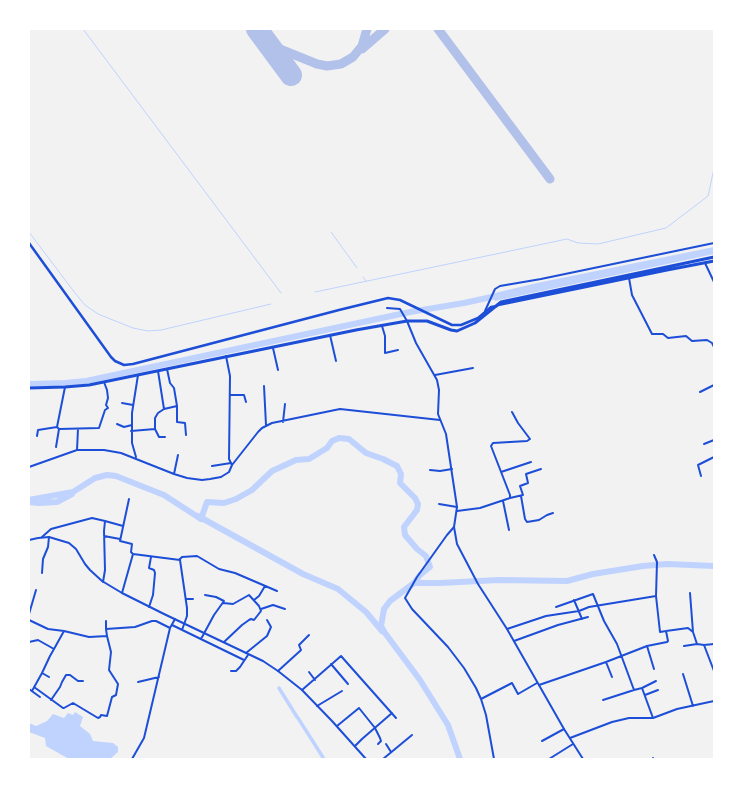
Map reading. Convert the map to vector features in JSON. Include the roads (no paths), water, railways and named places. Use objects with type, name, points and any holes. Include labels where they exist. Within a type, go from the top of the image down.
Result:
[{"type":"main road","points":[[29,243],[111,357],[115,361],[124,365],[388,298],[397,298],[456,326],[478,318],[491,307],[714,261]]},
{"type":"main road","points":[[29,388],[65,387],[104,382],[330,335],[407,321],[427,321],[457,331],[475,323],[501,302],[714,257]]},
{"type":"street","points":[[485,312],[495,289],[500,286],[541,280],[714,243]]},
{"type":"street","points":[[705,263],[714,282]]},
{"type":"street","points":[[629,278],[632,295],[652,334],[663,334],[668,338],[686,336],[691,341],[707,340],[712,343],[714,347]]},
{"type":"street","points":[[387,308],[397,308],[402,312],[428,366],[435,375],[438,390],[438,414],[446,434],[457,507],[454,527],[457,544],[478,584],[507,629],[582,759]]},
{"type":"street","points":[[382,325],[385,336],[384,353],[398,350]]},
{"type":"street","points":[[330,335],[336,361]]},
{"type":"street","points":[[272,347],[278,370]]},
{"type":"street","points":[[226,356],[230,376],[229,459],[232,464]]},
{"type":"street","points":[[435,375],[474,368]]},
{"type":"street","points":[[168,369],[170,383],[174,388],[177,406],[177,422],[185,424],[186,435]]},
{"type":"street","points":[[158,371],[164,409]]},
{"type":"street","points":[[136,459],[132,448],[131,431],[133,405],[138,375]]},
{"type":"street","points":[[37,436],[38,430],[58,428],[99,428],[105,410],[108,408],[106,406],[108,398],[107,390],[104,382]]},
{"type":"street","points":[[700,392],[714,385]]},
{"type":"street","points":[[264,386],[266,425]]},
{"type":"street","points":[[56,447],[65,387]]},
{"type":"street","points":[[230,395],[244,395],[246,402]]},
{"type":"street","points":[[122,402],[133,405]]},
{"type":"street","points":[[283,422],[285,404]]},
{"type":"street","points":[[165,438],[159,437],[155,429],[155,418],[158,413],[164,409],[177,406]]},
{"type":"street","points":[[29,467],[77,450],[104,450],[121,453],[174,474],[202,480],[224,475],[231,470],[232,464],[258,432],[266,425],[340,409],[440,420]]},
{"type":"street","points":[[510,498],[491,444],[527,441],[530,439],[512,412]]},
{"type":"street","points":[[117,424],[124,427],[132,425]]},
{"type":"street","points":[[77,450],[78,429]]},
{"type":"street","points":[[131,431],[155,429]]},
{"type":"street","points":[[704,444],[714,440]]},
{"type":"street","points":[[174,474],[178,455]]},
{"type":"street","points":[[701,476],[698,465],[714,457]]},
{"type":"street","points":[[501,472],[531,462]]},
{"type":"street","points":[[212,466],[232,464]]},
{"type":"street","points":[[430,470],[440,471],[452,469]]},
{"type":"street","points":[[541,469],[526,474],[528,483],[521,486],[523,495],[521,496],[525,519],[527,522],[539,520],[546,515],[553,513]]},
{"type":"street","points":[[457,511],[480,508],[503,500],[521,496]]},
{"type":"street","points":[[120,539],[129,499]]},
{"type":"street","points":[[503,500],[509,530]]},
{"type":"street","points":[[438,504],[457,507]]},
{"type":"street","points":[[42,537],[51,529],[92,518],[123,526]]},
{"type":"street","points":[[103,582],[105,570],[105,522]]},
{"type":"street","points":[[454,527],[417,577],[405,598],[412,609],[437,634],[458,660],[476,688],[481,699],[490,733],[494,759]]},
{"type":"street","points":[[104,536],[120,539],[120,541],[133,545],[131,552],[133,554],[122,593]]},
{"type":"street","points":[[29,540],[42,537],[62,540],[76,549],[84,564],[103,582],[149,607],[182,629],[224,642],[245,653]]},
{"type":"street","points":[[42,573],[43,560],[48,548],[49,537]]},
{"type":"street","points":[[133,554],[179,560],[182,557],[197,556],[219,570],[234,573],[277,591]]},
{"type":"street","points":[[654,555],[657,562],[656,596],[660,632],[688,628],[693,632]]},
{"type":"street","points":[[149,607],[153,595],[155,573],[154,570],[149,568],[151,556]]},
{"type":"street","points":[[179,560],[181,561],[188,608],[182,629]]},
{"type":"street","points":[[254,600],[259,596],[265,586]]},
{"type":"street","points":[[29,614],[36,590]]},
{"type":"street","points":[[690,593],[693,632],[697,644]]},
{"type":"street","points":[[556,607],[593,594],[622,656],[634,690]]},
{"type":"street","points":[[205,595],[223,600],[223,603]]},
{"type":"street","points":[[223,603],[233,604],[249,595],[261,609]]},
{"type":"street","points":[[507,629],[546,616],[656,596]]},
{"type":"street","points":[[186,599],[193,599]]},
{"type":"street","points":[[574,600],[582,619]]},
{"type":"street","points":[[203,636],[214,615],[223,603]]},
{"type":"street","points":[[224,642],[242,625],[249,620],[254,620],[260,613],[261,609],[273,605],[285,609]]},
{"type":"street","points":[[514,641],[588,617]]},
{"type":"street","points":[[29,620],[48,629],[89,637],[107,636]]},
{"type":"street","points":[[245,653],[267,636],[271,626],[267,620]]},
{"type":"street","points":[[34,687],[63,708],[73,703],[98,718],[101,715],[107,716],[112,697],[116,695],[118,684],[109,670],[111,652],[107,636],[106,621]]},
{"type":"street","points":[[106,629],[135,627],[152,621],[156,621],[170,628]]},
{"type":"street","points":[[173,622],[184,624],[203,636],[246,658],[263,661],[278,671],[302,690],[356,746],[366,759]]},
{"type":"street","points":[[132,759],[144,738],[170,628],[173,622]]},
{"type":"street","points":[[40,697],[30,690],[34,687],[64,631]]},
{"type":"street","points":[[481,699],[512,683],[518,694],[538,684],[606,662],[647,646],[668,642],[666,632]]},
{"type":"street","points":[[278,671],[301,650],[299,645],[309,635]]},
{"type":"street","points":[[29,642],[38,640],[54,649]]},
{"type":"street","points":[[684,646],[694,643],[704,645],[714,644]]},
{"type":"street","points":[[704,645],[714,671]]},
{"type":"street","points":[[647,646],[654,669]]},
{"type":"street","points":[[231,671],[236,671],[246,658],[245,653]]},
{"type":"street","points":[[302,690],[342,656],[396,718]]},
{"type":"street","points":[[606,662],[612,677]]},
{"type":"street","points":[[331,664],[348,684]]},
{"type":"street","points":[[308,672],[315,680]]},
{"type":"street","points":[[42,673],[49,677]]},
{"type":"street","points":[[683,674],[693,706]]},
{"type":"street","points":[[51,700],[66,675],[70,675],[78,681],[83,681]]},
{"type":"street","points":[[138,682],[158,677]]},
{"type":"street","points":[[604,700],[642,688],[656,681]]},
{"type":"street","points":[[642,688],[653,718]]},
{"type":"street","points":[[645,695],[658,690]]},
{"type":"street","points":[[317,706],[342,691]]},
{"type":"street","points":[[570,738],[612,722],[629,718],[653,718],[714,701]]},
{"type":"street","points":[[337,726],[358,708],[375,728],[381,740],[378,744]]},
{"type":"street","points":[[356,746],[392,713]]},
{"type":"street","points":[[542,741],[564,729]]},
{"type":"street","points":[[383,759],[412,735]]},
{"type":"street","points":[[386,744],[391,752]]},
{"type":"street","points":[[549,759],[573,744]]},
{"type":"water","points":[[714,247],[714,254],[495,301],[493,297],[495,293],[537,283]]},
{"type":"water","points":[[75,712],[83,717],[80,726],[90,734],[93,741],[113,743],[118,747],[118,752],[110,759],[69,759],[46,746],[45,738],[29,732],[29,723],[36,726],[47,721],[53,714],[64,718],[68,713],[73,715]]},
{"type":"waterway","points":[[83,29],[281,293]]},
{"type":"waterway","points":[[315,292],[567,239],[578,243],[598,244],[666,228],[708,196],[714,168]]},
{"type":"waterway","points":[[29,232],[85,305],[98,314],[133,328],[148,331],[161,330],[271,304]]},
{"type":"waterway","points":[[331,232],[357,268]]},
{"type":"waterway","points":[[363,277],[366,281]]},
{"type":"waterway","points":[[29,384],[86,381],[410,312],[496,296]]},
{"type":"waterway","points":[[29,500],[73,492],[95,478],[107,475],[116,476],[164,495],[201,519],[207,502],[224,503],[236,499],[252,490],[272,471],[296,460],[309,459],[327,448],[332,441],[339,438],[349,439],[366,453],[397,466],[401,474],[400,483],[415,498],[418,504],[417,510],[404,527],[405,535],[417,549],[426,556],[430,567],[420,575],[414,583],[390,601],[384,609],[381,626],[420,680],[448,725],[460,759]]},
{"type":"waterway","points":[[29,502],[57,502],[72,494]]},
{"type":"waterway","points":[[198,516],[303,574],[338,589],[366,612],[382,631]]},
{"type":"waterway","points":[[414,583],[499,580],[567,581],[593,574],[643,566],[667,564],[714,566]]},
{"type":"waterway","points":[[279,688],[297,717]]},
{"type":"waterway","points":[[298,718],[324,759]]}]
